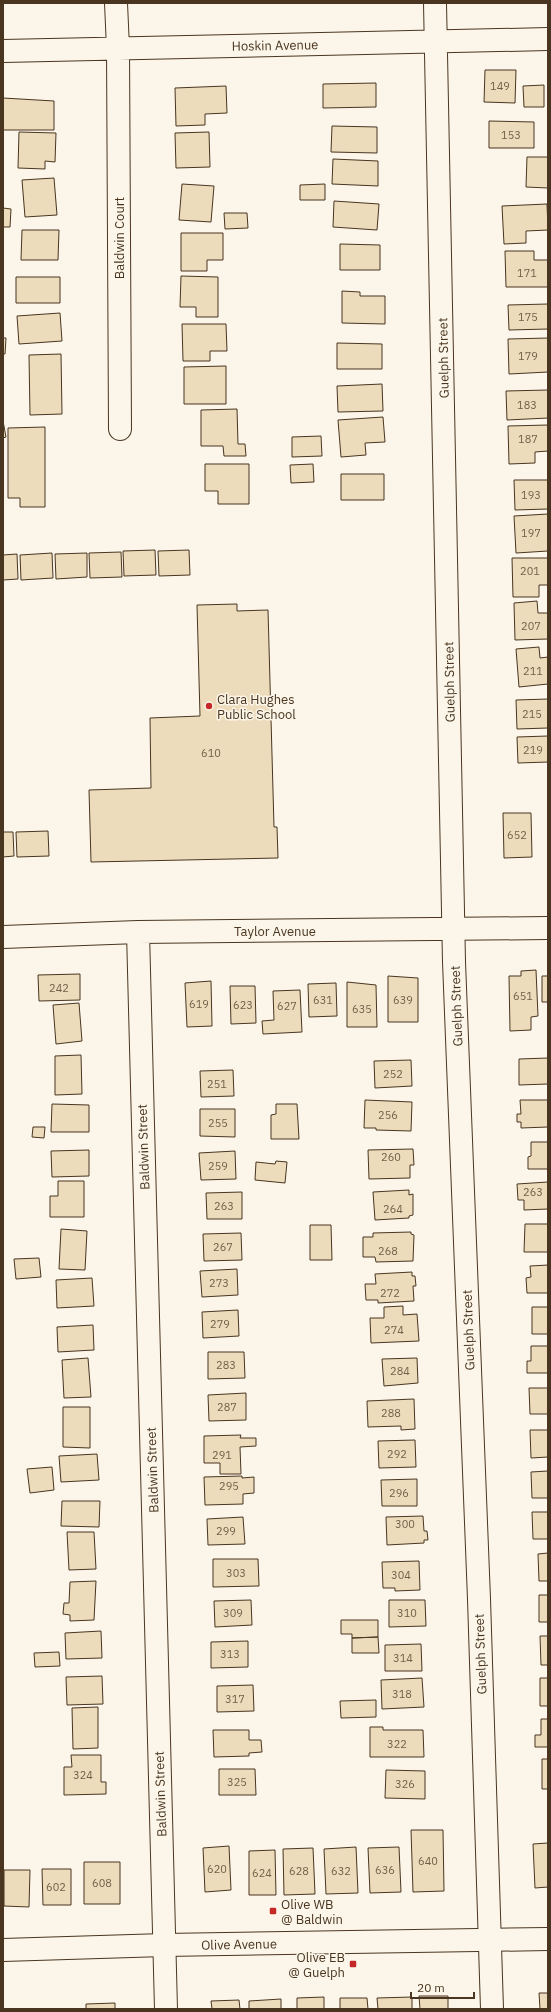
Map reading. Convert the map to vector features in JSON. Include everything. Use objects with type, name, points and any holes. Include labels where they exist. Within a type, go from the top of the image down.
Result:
[{"type":"street","points":[[116,3],[118,48]]},
{"type":"street","name":"Guelph Street","points":[[435,3],[453,930],[492,2009]]},
{"type":"street","name":"Hoskin Avenue","points":[[3,51],[436,41],[548,40]]},
{"type":"street","name":"Baldwin Court","points":[[118,48],[120,429]]},
{"type":"street","name":"Taylor Avenue","points":[[3,937],[138,932],[548,928]]},
{"type":"street","name":"Baldwin Street","points":[[138,932],[166,2009]]},
{"type":"street","name":"Olive Avenue","points":[[3,1950],[164,1945],[548,1939]]},
{"type":"building","points":[[485,70],[516,70],[515,103],[484,102]]},
{"type":"building","points":[[376,83],[376,107],[323,108],[323,84]]},
{"type":"building","points":[[544,85],[544,107],[524,107],[523,86]]},
{"type":"building","points":[[226,86],[227,113],[205,114],[205,125],[176,126],[175,88]]},
{"type":"building","points":[[3,98],[54,101],[54,130],[3,130]]},
{"type":"building","points":[[489,121],[534,122],[534,148],[489,148]]},
{"type":"building","points":[[332,126],[377,127],[377,153],[331,152]]},
{"type":"building","points":[[19,132],[56,133],[55,162],[45,161],[45,169],[18,168]]},
{"type":"building","points":[[209,132],[210,167],[176,168],[175,133]]},
{"type":"building","points":[[527,157],[548,157],[548,188],[526,187]]},
{"type":"building","points":[[333,159],[378,161],[378,186],[332,184]]},
{"type":"building","points":[[54,178],[57,215],[25,217],[22,180]]},
{"type":"building","points":[[182,184],[214,186],[211,222],[179,220]]},
{"type":"building","points":[[325,184],[325,200],[300,200],[300,185]]},
{"type":"building","points":[[334,201],[379,204],[377,230],[333,227]]},
{"type":"building","points":[[547,204],[548,230],[526,231],[526,243],[504,244],[502,206]]},
{"type":"building","points":[[3,208],[11,209],[10,227],[3,227]]},
{"type":"building","points":[[224,213],[247,213],[248,228],[225,229]]},
{"type":"building","points":[[22,230],[59,230],[58,260],[21,260]]},
{"type":"building","points":[[181,233],[223,233],[223,260],[207,260],[207,271],[181,271]]},
{"type":"building","points":[[340,244],[380,245],[380,270],[340,270]]},
{"type":"building","points":[[505,251],[534,251],[534,260],[548,260],[548,287],[506,287]]},
{"type":"building","points":[[181,276],[218,277],[218,317],[196,317],[196,307],[180,307]]},
{"type":"building","points":[[16,277],[60,277],[60,303],[16,303]]},
{"type":"building","points":[[342,291],[360,292],[360,296],[385,296],[385,324],[342,323]]},
{"type":"building","points":[[548,304],[548,329],[509,330],[508,305]]},
{"type":"building","points":[[60,313],[62,341],[19,344],[17,316]]},
{"type":"building","points":[[182,324],[226,324],[227,351],[210,351],[210,361],[183,361]]},
{"type":"building","points":[[3,338],[6,338],[5,354],[3,354]]},
{"type":"building","points":[[548,338],[548,372],[509,374],[508,339]]},
{"type":"building","points":[[337,343],[382,344],[382,369],[337,369]]},
{"type":"building","points":[[61,354],[62,414],[30,415],[29,355]]},
{"type":"building","points":[[226,366],[226,404],[184,404],[184,367]]},
{"type":"building","points":[[382,384],[383,411],[338,412],[337,386]]},
{"type":"building","points":[[548,390],[548,418],[507,420],[506,391]]},
{"type":"building","points":[[237,409],[238,444],[245,444],[246,456],[224,456],[223,446],[201,446],[201,410]]},
{"type":"building","points":[[383,417],[385,442],[365,443],[366,455],[341,457],[338,420]]},
{"type":"building","points":[[3,421],[6,437],[3,438]]},
{"type":"building","points":[[548,425],[548,451],[535,452],[535,463],[509,464],[508,426]]},
{"type":"building","points":[[45,427],[45,507],[20,507],[20,498],[8,498],[8,428]]},
{"type":"building","points":[[321,436],[322,456],[292,457],[292,437]]},
{"type":"building","points":[[205,464],[249,464],[249,504],[218,504],[218,491],[205,491]]},
{"type":"building","points":[[313,464],[314,482],[291,483],[290,465]]},
{"type":"building","points":[[341,474],[384,474],[384,500],[341,500]]},
{"type":"building","points":[[514,480],[548,480],[548,509],[515,510]]},
{"type":"building","points":[[548,514],[548,551],[516,553],[514,516]]},
{"type":"building","points":[[155,550],[156,575],[124,576],[123,551]]},
{"type":"building","points":[[189,550],[190,575],[159,576],[158,551]]},
{"type":"building","points":[[121,552],[122,577],[90,578],[89,553]]},
{"type":"building","points":[[52,553],[53,578],[21,580],[20,555]]},
{"type":"building","points":[[87,553],[87,577],[56,579],[55,554]]},
{"type":"building","points":[[17,554],[18,579],[3,580],[3,555]]},
{"type":"building","points":[[512,558],[548,558],[548,585],[539,585],[539,597],[513,597]]},
{"type":"building","points":[[537,601],[538,613],[548,613],[548,639],[515,640],[514,603]]},
{"type":"building","points":[[237,604],[237,611],[268,610],[274,827],[277,827],[278,858],[91,862],[89,790],[151,788],[150,718],[200,716],[197,605]]},
{"type":"building","points":[[539,647],[540,658],[548,657],[548,684],[519,687],[516,649]]},
{"type":"building","points":[[548,699],[548,728],[517,729],[516,700]]},
{"type":"building","points":[[548,736],[548,762],[518,763],[517,737]]},
{"type":"building","points":[[503,813],[531,813],[532,857],[504,858]]},
{"type":"building","points":[[48,831],[49,856],[17,857],[16,832]]},
{"type":"building","points":[[3,832],[13,832],[14,856],[3,857]]},
{"type":"building","points":[[536,970],[538,1016],[531,1017],[531,1030],[510,1031],[509,976],[521,976],[521,971]]},
{"type":"building","points":[[80,974],[80,1000],[39,1001],[38,975]]},
{"type":"building","points":[[388,976],[418,978],[418,1022],[388,1022]]},
{"type":"building","points":[[542,976],[548,976],[548,1002],[542,1002]]},
{"type":"building","points":[[211,981],[212,1026],[187,1027],[185,983]]},
{"type":"building","points":[[347,982],[376,985],[377,1027],[347,1027]]},
{"type":"building","points":[[336,983],[337,1016],[309,1017],[308,984]]},
{"type":"building","points":[[230,986],[255,986],[256,1023],[231,1024]]},
{"type":"building","points":[[300,990],[302,1032],[263,1034],[262,1021],[274,1020],[273,991]]},
{"type":"building","points":[[79,1003],[82,1041],[56,1044],[53,1005]]},
{"type":"building","points":[[81,1055],[82,1094],[55,1095],[55,1056]]},
{"type":"building","points":[[548,1058],[548,1084],[519,1085],[519,1059]]},
{"type":"building","points":[[411,1060],[412,1086],[375,1088],[374,1061]]},
{"type":"building","points":[[233,1070],[234,1096],[201,1097],[200,1071]]},
{"type":"building","points":[[365,1100],[412,1102],[411,1131],[376,1130],[376,1128],[364,1128]]},
{"type":"building","points":[[520,1100],[548,1100],[548,1127],[521,1128],[521,1122],[517,1122],[517,1114],[521,1114]]},
{"type":"building","points":[[52,1104],[89,1105],[89,1132],[51,1132]]},
{"type":"building","points":[[276,1104],[297,1104],[299,1139],[271,1139],[271,1115],[276,1114]]},
{"type":"building","points":[[200,1109],[235,1109],[235,1137],[200,1136]]},
{"type":"building","points":[[33,1127],[45,1127],[44,1138],[32,1137]]},
{"type":"building","points":[[531,1142],[548,1142],[548,1169],[528,1169],[528,1157],[531,1156]]},
{"type":"building","points":[[413,1149],[414,1165],[410,1165],[410,1178],[369,1179],[368,1150]]},
{"type":"building","points":[[89,1150],[89,1176],[52,1177],[51,1151]]},
{"type":"building","points":[[235,1151],[236,1179],[201,1180],[199,1153]]},
{"type":"building","points":[[276,1161],[287,1162],[285,1183],[255,1180],[256,1162],[275,1164]]},
{"type":"building","points":[[58,1181],[84,1181],[84,1217],[50,1217],[50,1196],[58,1196]]},
{"type":"building","points":[[548,1182],[548,1209],[524,1210],[524,1200],[518,1200],[517,1184]]},
{"type":"building","points":[[409,1190],[409,1195],[413,1194],[413,1215],[409,1216],[409,1218],[375,1220],[373,1192]]},
{"type":"building","points":[[242,1192],[242,1219],[207,1219],[206,1193]]},
{"type":"building","points":[[525,1224],[548,1224],[548,1252],[524,1252]]},
{"type":"building","points":[[310,1225],[331,1225],[332,1260],[310,1260]]},
{"type":"building","points":[[61,1229],[87,1231],[85,1270],[59,1269]]},
{"type":"building","points":[[411,1232],[411,1234],[414,1235],[413,1261],[376,1262],[375,1257],[363,1257],[363,1237],[373,1237],[373,1233]]},
{"type":"building","points":[[241,1233],[242,1260],[204,1261],[203,1234]]},
{"type":"building","points":[[39,1258],[41,1277],[16,1279],[14,1259]]},
{"type":"building","points":[[548,1265],[548,1293],[527,1293],[526,1278],[531,1277],[530,1266]]},
{"type":"building","points":[[237,1269],[238,1295],[202,1297],[200,1271]]},
{"type":"building","points":[[412,1272],[412,1276],[415,1276],[416,1286],[413,1286],[414,1301],[378,1303],[378,1300],[366,1300],[365,1284],[376,1284],[375,1274]]},
{"type":"building","points":[[92,1278],[94,1306],[57,1308],[56,1280]]},
{"type":"building","points":[[403,1306],[403,1315],[417,1314],[419,1341],[371,1343],[370,1318],[384,1318],[384,1307]]},
{"type":"building","points":[[532,1307],[548,1307],[548,1334],[532,1334]]},
{"type":"building","points":[[238,1310],[239,1336],[203,1338],[202,1312]]},
{"type":"building","points":[[93,1325],[94,1350],[58,1352],[57,1327]]},
{"type":"building","points":[[531,1346],[548,1346],[548,1373],[527,1373],[527,1361],[531,1361]]},
{"type":"building","points":[[208,1352],[244,1352],[245,1378],[208,1379]]},
{"type":"building","points":[[88,1358],[91,1397],[64,1398],[62,1360]]},
{"type":"building","points":[[417,1358],[418,1383],[384,1386],[382,1359]]},
{"type":"building","points":[[529,1388],[548,1388],[548,1414],[530,1414]]},
{"type":"building","points":[[246,1393],[246,1420],[209,1421],[208,1395]]},
{"type":"building","points":[[414,1399],[415,1429],[401,1430],[401,1426],[368,1427],[367,1401]]},
{"type":"building","points":[[63,1407],[90,1407],[90,1448],[63,1447]]},
{"type":"building","points":[[530,1430],[548,1430],[548,1457],[531,1458]]},
{"type":"building","points":[[241,1435],[240,1438],[256,1438],[256,1446],[240,1447],[241,1474],[220,1474],[220,1463],[204,1463],[204,1436]]},
{"type":"building","points":[[415,1440],[416,1467],[379,1468],[378,1441]]},
{"type":"building","points":[[97,1454],[99,1480],[61,1482],[59,1456]]},
{"type":"building","points":[[52,1467],[54,1490],[30,1493],[27,1469]]},
{"type":"building","points":[[548,1471],[548,1498],[532,1498],[531,1472]]},
{"type":"building","points":[[242,1476],[242,1478],[254,1477],[254,1493],[243,1494],[243,1504],[205,1505],[204,1477]]},
{"type":"building","points":[[417,1479],[417,1506],[382,1506],[381,1480]]},
{"type":"building","points":[[62,1501],[100,1501],[99,1527],[61,1526]]},
{"type":"building","points":[[532,1512],[548,1512],[548,1539],[533,1539]]},
{"type":"building","points":[[423,1516],[424,1531],[427,1531],[428,1540],[424,1540],[424,1543],[387,1545],[386,1517]]},
{"type":"building","points":[[243,1517],[245,1544],[208,1545],[207,1519]]},
{"type":"building","points":[[67,1532],[94,1532],[96,1569],[69,1570]]},
{"type":"building","points":[[548,1553],[548,1581],[539,1581],[538,1554]]},
{"type":"building","points":[[213,1559],[258,1559],[259,1586],[213,1587]]},
{"type":"building","points":[[419,1561],[420,1590],[395,1591],[395,1588],[383,1588],[382,1562]]},
{"type":"building","points":[[96,1581],[94,1620],[70,1621],[70,1615],[63,1614],[64,1603],[69,1603],[70,1582]]},
{"type":"building","points":[[539,1595],[548,1595],[548,1622],[539,1622]]},
{"type":"building","points":[[251,1600],[252,1625],[215,1627],[214,1601]]},
{"type":"building","points":[[389,1600],[425,1600],[426,1626],[389,1627]]},
{"type":"building","points":[[341,1620],[378,1620],[378,1637],[352,1638],[352,1634],[341,1634]]},
{"type":"building","points":[[101,1631],[102,1658],[66,1659],[65,1633]]},
{"type":"building","points":[[540,1636],[548,1636],[548,1665],[541,1665]]},
{"type":"building","points":[[378,1637],[379,1653],[352,1653],[352,1638]]},
{"type":"building","points":[[248,1641],[248,1667],[211,1668],[211,1642]]},
{"type":"building","points":[[421,1644],[422,1671],[385,1671],[385,1645]]},
{"type":"building","points":[[59,1652],[60,1666],[35,1667],[34,1653]]},
{"type":"building","points":[[102,1676],[103,1704],[67,1705],[66,1677]]},
{"type":"building","points":[[422,1678],[424,1707],[382,1709],[381,1680]]},
{"type":"building","points":[[540,1678],[548,1678],[548,1706],[540,1706]]},
{"type":"building","points":[[253,1685],[254,1711],[217,1712],[217,1686]]},
{"type":"building","points":[[376,1700],[376,1717],[341,1718],[340,1701]]},
{"type":"building","points":[[98,1707],[98,1748],[73,1749],[72,1708]]},
{"type":"building","points":[[541,1719],[548,1719],[548,1747],[535,1747],[535,1735],[541,1735]]},
{"type":"building","points":[[370,1727],[383,1727],[383,1730],[423,1730],[424,1757],[370,1757]]},
{"type":"building","points":[[213,1730],[249,1730],[249,1740],[261,1740],[262,1752],[249,1753],[249,1756],[214,1757]]},
{"type":"building","points":[[71,1755],[101,1755],[101,1782],[106,1782],[106,1794],[64,1795],[64,1767],[72,1767]]},
{"type":"building","points":[[542,1759],[548,1759],[548,1789],[542,1789]]},
{"type":"building","points":[[219,1769],[255,1769],[256,1795],[219,1795]]},
{"type":"building","points":[[386,1770],[425,1771],[425,1799],[385,1798]]},
{"type":"building","points":[[411,1830],[443,1830],[444,1891],[413,1892]]},
{"type":"building","points":[[548,1843],[548,1887],[535,1888],[533,1844]]},
{"type":"building","points":[[229,1846],[231,1890],[205,1892],[203,1848]]},
{"type":"building","points":[[356,1847],[358,1893],[326,1894],[324,1849]]},
{"type":"building","points":[[399,1847],[401,1892],[370,1893],[368,1848]]},
{"type":"building","points":[[313,1848],[315,1894],[284,1895],[283,1849]]},
{"type":"building","points":[[275,1850],[276,1895],[249,1895],[249,1851]]},
{"type":"building","points":[[84,1862],[120,1862],[120,1904],[84,1904]]},
{"type":"building","points":[[42,1869],[71,1869],[71,1905],[43,1905]]},
{"type":"building","points":[[4,1870],[30,1870],[29,1907],[4,1906]]},
{"type":"building","points":[[539,1993],[548,1993],[548,2009],[540,2009]]},
{"type":"building","points":[[419,1996],[448,1996],[448,2009],[420,2009]]},
{"type":"building","points":[[324,1997],[324,2009],[297,2009],[297,1998]]},
{"type":"building","points":[[412,1997],[412,2009],[378,2009],[377,1998]]},
{"type":"building","points":[[340,1998],[367,1998],[368,2009],[340,2009]]},
{"type":"building","points":[[281,1999],[281,2009],[249,2009],[249,2001]]},
{"type":"building","points":[[239,2000],[240,2009],[212,2009],[211,2001]]},
{"type":"building","points":[[115,2003],[115,2009],[86,2009],[86,2004]]},
{"type":"place","name":"Clara Hughes Public School","points":[[209,706]]},
{"type":"place","name":"Olive WB @ Baldwin","points":[[273,1911]]},
{"type":"place","name":"Olive EB @ Guelph","points":[[353,1964]]}]
